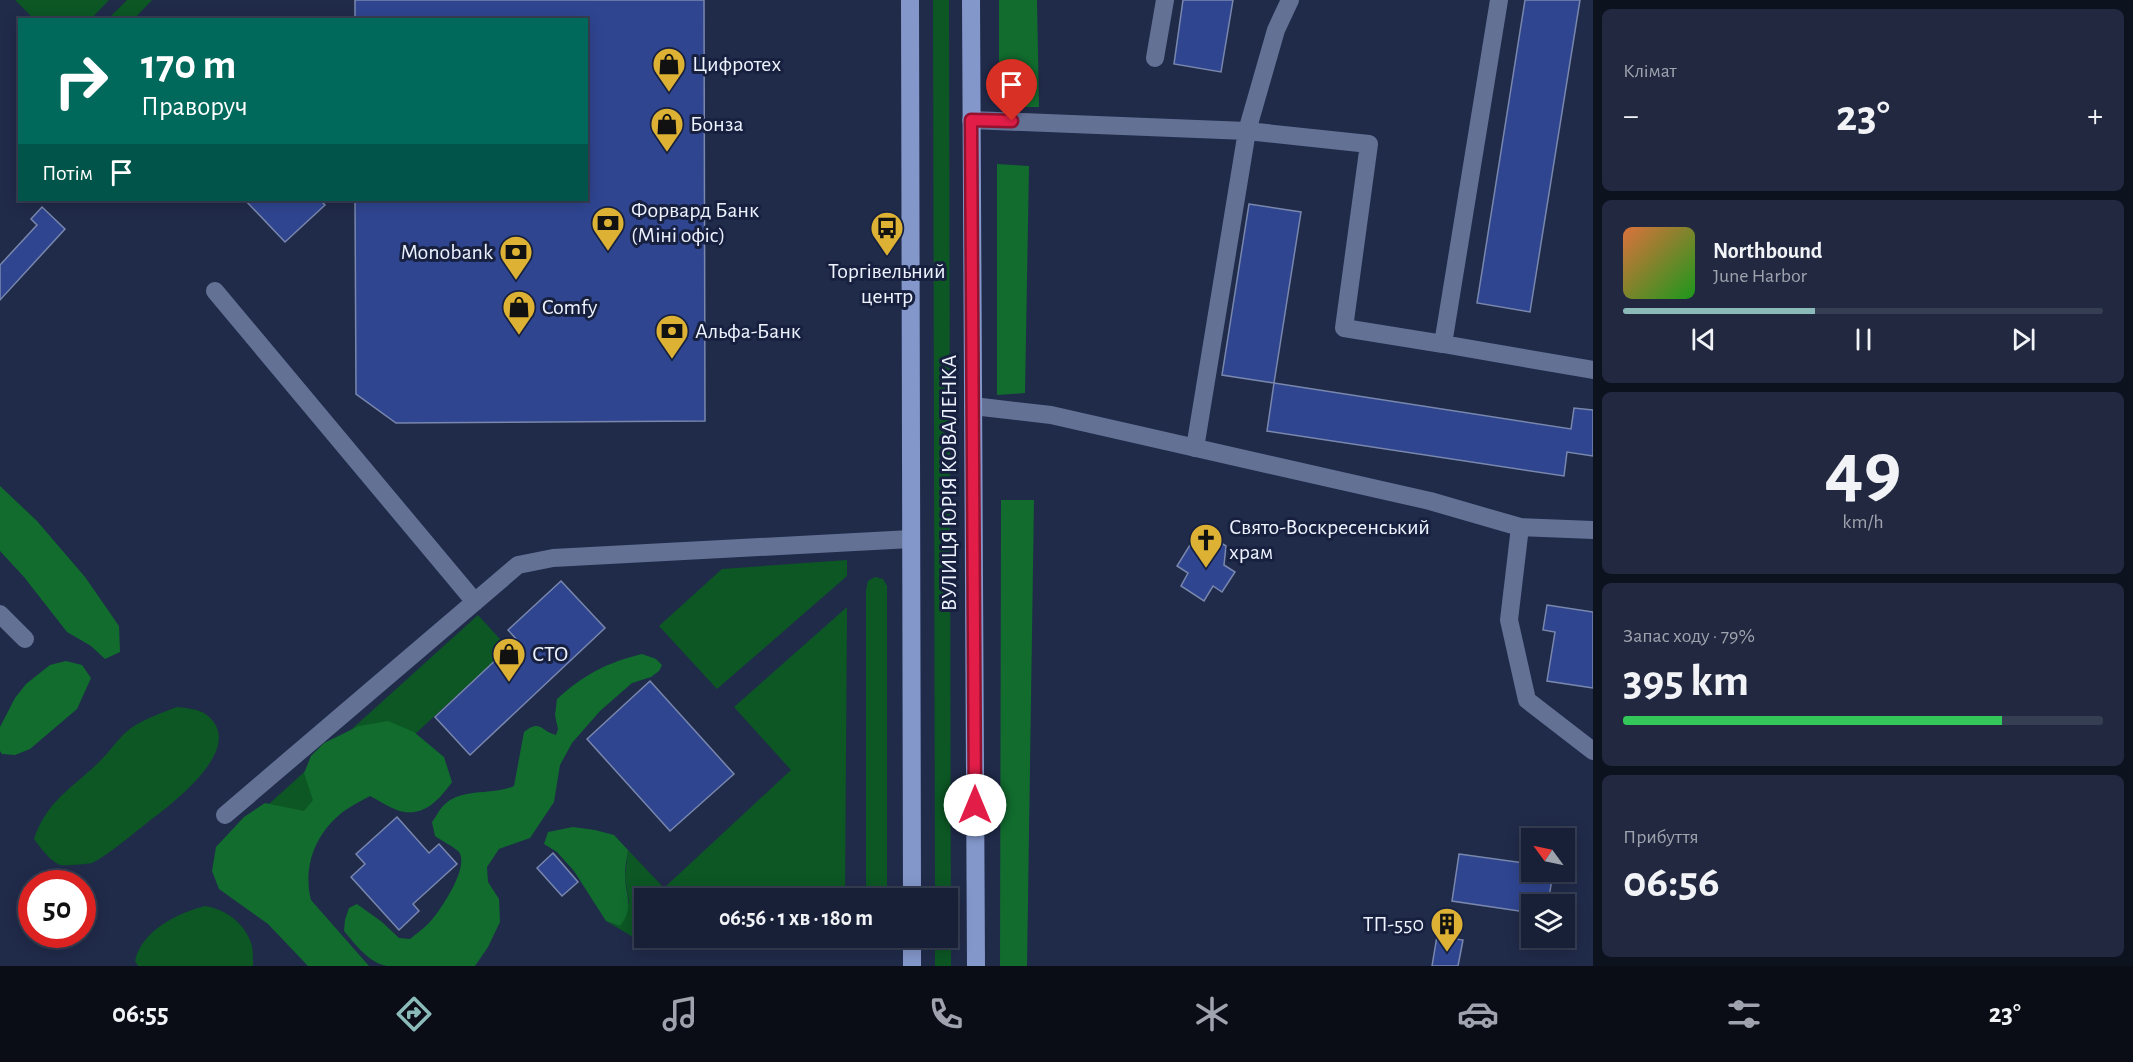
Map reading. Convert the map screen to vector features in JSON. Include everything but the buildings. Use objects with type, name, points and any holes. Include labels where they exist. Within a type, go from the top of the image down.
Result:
[{"type":"main road","name":"ВУЛИЦЯ ЮРІЯ КОВАЛЕНКА","points":[[910,0],[912,888]]},
{"type":"main road","name":"ВУЛИЦЯ ЮРІЯ КОВАЛЕНКА","points":[[971,0],[976,966]]},
{"type":"main road","points":[[912,948],[912,966]]},
{"type":"lane","points":[[1155,58],[1165,0]]},
{"type":"lane","points":[[1195,448],[1247,131],[1276,30],[1290,0]]},
{"type":"lane","points":[[1443,344],[1498,0]]},
{"type":"lane","points":[[971,120],[1247,131],[1369,144],[1344,328],[1593,370]]},
{"type":"lane","points":[[215,291],[474,602]]},
{"type":"lane","points":[[973,406],[1051,415],[1430,501],[1520,527],[1593,530]]},
{"type":"lane","points":[[1520,527],[1509,620],[1527,700],[1593,751]]},
{"type":"lane","points":[[225,815],[518,565],[553,558],[911,539]]},
{"type":"lane","points":[[0,614],[25,639]]},
{"type":"green space","points":[[15,0],[109,0],[92,18],[33,18]]},
{"type":"green space","points":[[127,0],[152,0],[135,18],[109,18]]},
{"type":"green space","points":[[933,0],[949,0],[951,888],[935,888]]},
{"type":"green space","points":[[999,0],[1037,0],[1039,107],[999,107]]},
{"type":"green space","points":[[997,164],[1029,166],[1025,393],[997,395]]},
{"type":"green space","points":[[0,486],[37,521],[85,577],[119,626],[120,652],[105,659],[91,646],[67,632],[24,577],[0,551]]},
{"type":"green space","points":[[1001,500],[1034,500],[1027,966],[1000,966]]},
{"type":"green space","points":[[847,560],[847,576],[717,689],[659,626],[722,569]]},
{"type":"green space","points":[[875,577],[883,579],[887,586],[887,888],[866,888],[866,590],[868,581]]},
{"type":"green space","points":[[847,607],[845,888],[664,888],[791,770],[734,707]]},
{"type":"green space","points":[[478,615],[508,648],[251,886],[218,850]]},
{"type":"green space","points":[[642,654],[656,659],[662,665],[659,671],[651,677],[632,683],[600,711],[572,743],[560,765],[554,802],[530,838],[499,849],[487,867],[488,882],[499,899],[500,922],[488,947],[475,966],[387,966],[374,961],[363,952],[344,931],[349,908],[357,904],[399,938],[410,939],[433,918],[452,890],[460,868],[459,852],[435,836],[432,822],[443,806],[458,796],[514,786],[524,732],[537,726],[556,735],[558,729],[555,715],[557,699],[596,670]]},
{"type":"green space","points":[[66,661],[82,665],[91,678],[77,709],[30,749],[15,755],[2,754],[0,727],[15,698],[26,684],[50,665]]},
{"type":"green space","points":[[177,707],[204,713],[216,726],[219,741],[214,757],[203,772],[174,801],[98,860],[92,863],[60,865],[52,860],[34,839],[39,826],[52,806],[130,729],[149,718]]},
{"type":"green space","points":[[388,721],[414,732],[444,757],[452,782],[433,804],[420,811],[401,811],[370,796],[345,810],[330,824],[312,854],[308,877],[311,900],[369,966],[308,966],[268,924],[219,889],[212,871],[216,847],[244,817],[265,803],[304,811],[313,800],[304,773],[311,756],[324,743],[359,726]]},
{"type":"green space","points":[[573,827],[614,835],[628,850],[625,881],[628,907],[625,919],[620,926],[606,921],[574,871],[557,852],[544,844],[548,832]]},
{"type":"green space","points":[[628,850],[664,888],[634,888],[634,938],[606,921],[620,926],[629,902],[625,877]]},
{"type":"green space","points":[[205,906],[228,914],[240,924],[252,946],[253,966],[138,966],[135,961],[139,950],[153,932],[173,918]]},
{"type":"green space","points":[[935,948],[951,948],[951,966],[935,966]]},
{"type":"place","name":"Цифротех","points":[[669,93]]},
{"type":"place","name":"Бонза","points":[[667,153]]},
{"type":"place","name":"Форвард Банк (Міні офіс)","points":[[608,252]]},
{"type":"place","name":"Торгівельний центр","points":[[887,257]]},
{"type":"place","name":"Monobank","points":[[516,281]]},
{"type":"place","name":"Comfy","points":[[519,336]]},
{"type":"place","name":"Альфа-Банк","points":[[672,360]]},
{"type":"place","name":"Свято-Воскресенський храм","points":[[1206,569]]},
{"type":"place","name":"СТО","points":[[509,683]]},
{"type":"place","name":"ТП-550","points":[[1447,953]]},
{"type":"route","points":[[975,805],[971,120],[1012,121]]}]
